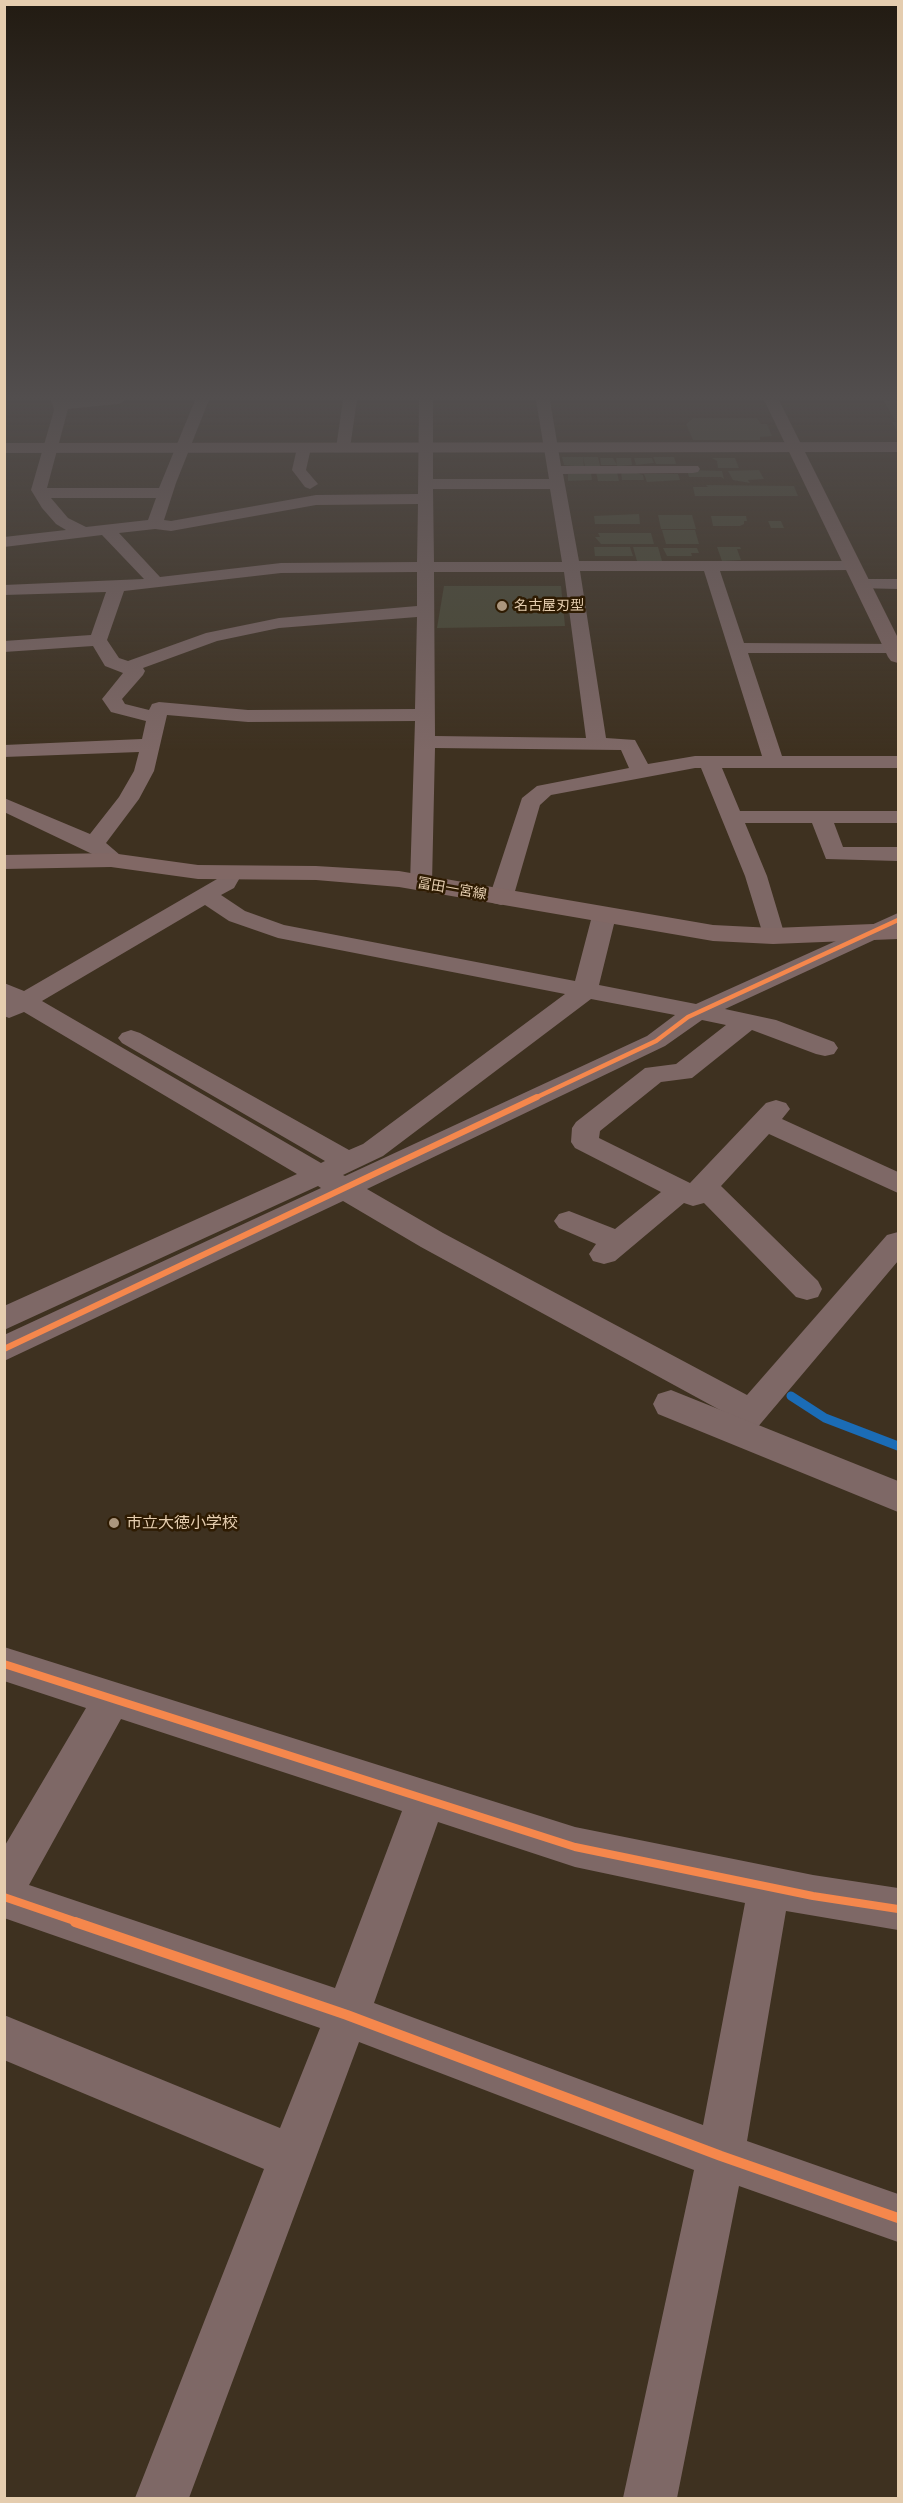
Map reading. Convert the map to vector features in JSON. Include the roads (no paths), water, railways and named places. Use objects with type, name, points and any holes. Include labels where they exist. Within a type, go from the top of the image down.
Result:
[{"type":"main road","points":[[829,517],[896,652]]},
{"type":"main road","name":"冨田一宮線","points":[[4,862],[102,852],[231,874],[316,873],[421,883],[681,929],[773,936],[885,932]]},
{"type":"street","points":[[58,517],[86,534]]},
{"type":"street","points":[[155,524],[157,517]]},
{"type":"street","points":[[4,542],[108,532],[155,524],[171,526],[222,517]]},
{"type":"street","points":[[421,883],[425,742],[425,517]]},
{"type":"street","points":[[562,517],[597,744]]},
{"type":"street","points":[[108,532],[132,554],[155,582]]},
{"type":"street","points":[[4,590],[117,587],[155,582],[231,565],[281,568],[852,565]]},
{"type":"street","points":[[710,565],[774,762]]},
{"type":"street","points":[[862,584],[898,584]]},
{"type":"street","points":[[98,640],[117,587]]},
{"type":"street","points":[[127,668],[212,637],[279,623],[425,611]]},
{"type":"street","points":[[4,647],[98,640]]},
{"type":"street","points":[[98,640],[111,662],[136,671],[121,685],[112,699],[118,708],[156,718]]},
{"type":"street","points":[[737,648],[896,652]]},
{"type":"street","points":[[4,804],[102,852],[144,771],[159,708],[248,716],[425,714]]},
{"type":"street","points":[[425,742],[628,744],[642,773]]},
{"type":"street","points":[[4,752],[150,744]]},
{"type":"street","points":[[501,898],[530,803],[544,790],[695,762],[898,762]]},
{"type":"street","points":[[709,762],[756,876],[773,936]]},
{"type":"street","points":[[733,817],[898,817]]},
{"type":"street","points":[[821,817],[834,854],[898,854]]},
{"type":"street","points":[[19,998],[205,896],[226,883],[231,874]]},
{"type":"street","points":[[205,896],[237,916],[278,931],[767,1025],[825,1048]]},
{"type":"street","points":[[4,1319],[320,1174],[347,1175],[373,1150],[585,991],[604,916]]},
{"type":"street","points":[[4,1349],[347,1175],[656,1041],[688,1017],[885,932],[898,920]]},
{"type":"street","points":[[4,969],[19,998],[320,1174]]},
{"type":"street","points":[[19,998],[347,1175],[432,1240],[743,1421],[898,1497]]},
{"type":"street","points":[[747,1021],[682,1072],[654,1074],[586,1128],[585,1142],[693,1188],[807,1289]]},
{"type":"street","points":[[569,1221],[611,1248],[693,1188],[770,1116],[898,1183]]},
{"type":"street","points":[[743,1421],[898,1242]]},
{"type":"street","points":[[671,1404],[743,1421]]},
{"type":"street","points":[[4,1664],[575,1847],[769,1887],[898,1909]]},
{"type":"street","points":[[4,1888],[112,1699]]},
{"type":"street","points":[[162,2499],[347,2015],[426,1800]]},
{"type":"street","points":[[651,2499],[721,2156],[769,1887]]},
{"type":"street","points":[[4,1897],[347,2015],[721,2156],[898,2218]]},
{"type":"street","points":[[4,2037],[293,2157]]},
{"type":"waterway","points":[[791,1396],[825,1418],[898,1446]]},
{"type":"place","name":"名古屋刃型","points":[[502,606]]},
{"type":"place","name":"市立大徳小学校","points":[[114,1523]]}]
